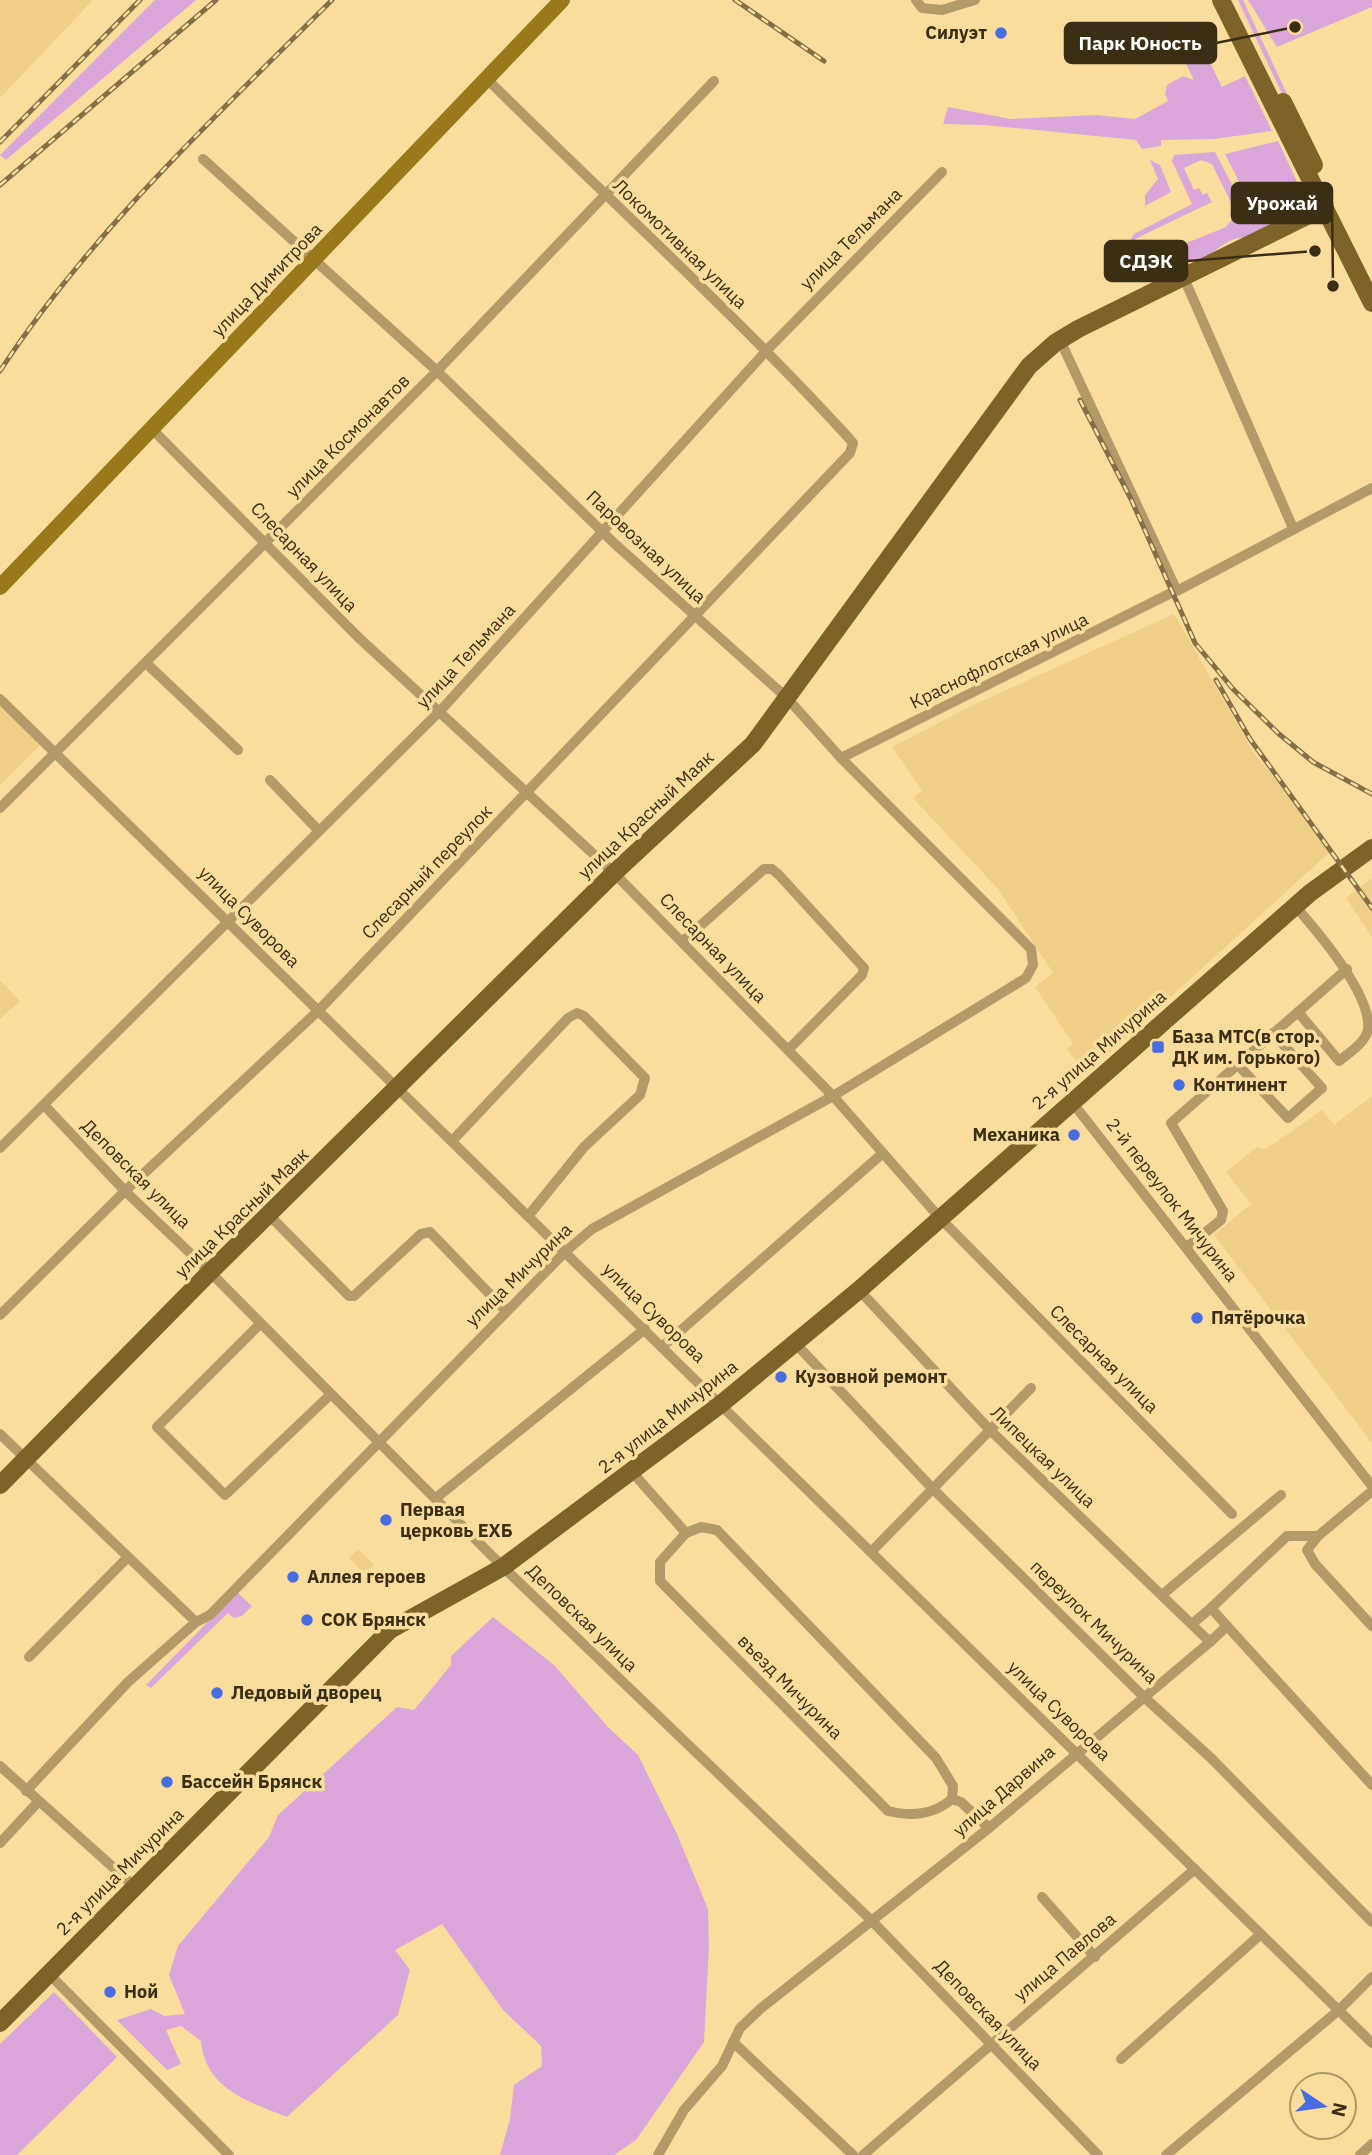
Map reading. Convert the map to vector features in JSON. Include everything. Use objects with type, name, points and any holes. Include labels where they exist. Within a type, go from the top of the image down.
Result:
[{"type":"main road","points":[[1220,0],[1372,303]]},
{"type":"main road","points":[[1234,0],[1324,185],[1323,208]]},
{"type":"main road","name":"улица Красный Маяк","points":[[0,1485],[210,1272],[270,1216],[614,873],[753,744],[1029,366],[1060,340],[1323,208]]},
{"type":"main road","name":"2-я улица Мичурина","points":[[0,2023],[390,1629],[503,1567],[721,1404],[859,1290],[939,1216],[1295,906],[1372,848]]},
{"type":"street","name":"улица Димитрова","points":[[0,587],[150,427],[562,0]]},
{"type":"street","points":[[919,4],[942,10],[975,0]]},
{"type":"street","name":"Локомотивная улица","points":[[487,79],[606,197],[767,349],[847,436]]},
{"type":"street","name":"улица Космонавтов","points":[[0,808],[437,371],[714,81]]},
{"type":"street","name":"Паровозная улица","points":[[202,159],[437,371],[602,532],[787,698],[841,758],[1031,948],[1033,965],[1026,978]]},
{"type":"street","name":"улица Тельмана","points":[[0,1148],[441,710],[767,349],[942,172]]},
{"type":"street","points":[[1184,278],[1293,528]]},
{"type":"street","points":[[1060,340],[1174,592]]},
{"type":"street","name":"Слесарная улица","points":[[150,427],[358,637],[441,710],[614,873],[833,1096],[939,1216],[1232,1514]]},
{"type":"street","name":"Слесарный переулок","points":[[0,1315],[125,1191],[317,1011],[528,793],[850,453],[853,443],[847,436]]},
{"type":"street","name":"Краснофлотская улица","points":[[841,758],[1174,592],[1372,488]]},
{"type":"street","points":[[146,663],[238,750]]},
{"type":"street","name":"улица Суворова","points":[[0,699],[57,751],[229,920],[317,1011],[399,1087],[1372,2043]]},
{"type":"street","points":[[270,780],[319,831]]},
{"type":"street","points":[[682,942],[764,869],[772,869],[779,875],[864,968],[862,975],[789,1050]]},
{"type":"street","points":[[1295,906],[1347,969],[1370,1011],[1368,1032],[1361,1043],[1339,1061],[1298,1012]]},
{"type":"street","points":[[1187,1247],[1222,1220],[1223,1210],[1171,1123],[1347,969]]},
{"type":"street","name":"улица Мичурина","points":[[26,1791],[128,1682],[196,1622],[210,1615],[377,1441],[566,1251],[592,1229],[833,1096],[1026,978]]},
{"type":"street","points":[[453,1140],[568,1018],[577,1013],[584,1016],[645,1078],[645,1087],[640,1095],[584,1147],[529,1215]]},
{"type":"street","points":[[1238,1065],[1288,1118],[1322,1088],[1273,1032]]},
{"type":"street","name":"2-й переулок Мичурина","points":[[1072,1102],[1372,1488]]},
{"type":"street","name":"Деповская улица","points":[[44,1105],[125,1191],[210,1272],[503,1567],[873,1922],[1098,2155]]},
{"type":"street","points":[[663,1346],[883,1153]]},
{"type":"street","points":[[270,1216],[349,1296],[354,1296],[425,1232],[430,1233],[506,1311]]},
{"type":"street","name":"Липецкая улица","points":[[859,1290],[989,1429],[1210,1642]]},
{"type":"street","points":[[260,1324],[157,1427],[225,1495],[330,1395]]},
{"type":"street","points":[[436,1498],[645,1329]]},
{"type":"street","name":"переулок Мичурина","points":[[795,1343],[932,1487],[1144,1697],[1211,1758],[1372,1922]]},
{"type":"street","points":[[872,1551],[1031,1388]]},
{"type":"street","points":[[0,1434],[196,1622]]},
{"type":"street","points":[[633,1472],[686,1533],[701,1527],[717,1530],[936,1758],[953,1786],[952,1799],[961,1802],[989,1828]]},
{"type":"street","points":[[1372,1488],[1318,1536],[1307,1550],[1315,1564],[1372,1626]]},
{"type":"street","points":[[1163,1595],[1281,1495]]},
{"type":"street","name":"въезд Мичурина","points":[[686,1533],[660,1562],[660,1581],[888,1811],[906,1816],[922,1814],[942,1808],[952,1799]]},
{"type":"street","points":[[1192,1624],[1287,1536],[1318,1536]]},
{"type":"street","points":[[29,1657],[128,1557]]},
{"type":"street","points":[[1211,1608],[1372,1785]]},
{"type":"street","name":"улица Дарвина","points":[[658,2155],[684,2110],[722,2066],[740,2028],[989,1828],[1227,1626]]},
{"type":"street","points":[[0,1766],[134,1886]]},
{"type":"street","points":[[0,1843],[38,1802]]},
{"type":"street","name":"улица Павлова","points":[[863,2155],[1195,1869]]},
{"type":"street","points":[[1042,1897],[1095,1957]]},
{"type":"street","points":[[1121,2059],[1261,1934]]},
{"type":"street","points":[[50,1975],[229,2155]]},
{"type":"street","points":[[1166,2155],[1339,2010],[1372,1977]]},
{"type":"street","points":[[733,2042],[853,2155]]},
{"type":"street","points":[[1360,2155],[1372,2144]]},
{"type":"shaded area","points":[[0,0],[93,0],[0,98]]},
{"type":"shaded area","points":[[155,0],[196,0],[6,160],[0,155]]},
{"type":"shaded area","points":[[1238,0],[1243,0],[1288,96],[1284,98]]},
{"type":"shaded area","points":[[1248,0],[1372,0],[1372,7],[1277,47]]},
{"type":"shaded area","points":[[1199,40],[1222,87],[1245,76],[1272,131],[1214,139],[1161,140],[1161,146],[1142,149],[1136,140],[985,125],[943,124],[948,107],[1011,119],[1096,115],[1135,119],[1168,101],[1165,94],[1167,85],[1183,76],[1194,80],[1179,49]]},
{"type":"shaded area","points":[[1278,141],[1307,203],[1305,209],[1248,238],[1228,242],[1198,263],[1195,258],[1187,262],[1189,267],[1153,285],[1131,239],[1134,234],[1192,204],[1172,161],[1174,155],[1215,152],[1243,205],[1249,201],[1225,154]],"holes":[[[1201,160],[1212,164],[1234,209],[1230,214],[1232,219],[1226,227],[1184,244],[1185,248],[1159,260],[1143,255],[1135,239],[1212,202],[1207,193],[1203,195],[1199,188],[1194,190],[1184,168]]]},
{"type":"shaded area","points":[[1150,160],[1160,165],[1171,192],[1145,206],[1145,195],[1158,179]]},
{"type":"shaded area","points":[[1174,614],[1254,753],[1333,849],[1086,1074],[1067,1049],[1073,1044],[1035,987],[1053,973],[998,889],[913,798],[922,791],[892,747],[971,706]]},
{"type":"shaded area","points":[[0,707],[40,745],[0,785]]},
{"type":"shaded area","points":[[1372,878],[1372,937],[1346,898]]},
{"type":"shaded area","points":[[0,980],[20,1001],[0,1019]]},
{"type":"shaded area","points":[[1372,1096],[1372,1443],[1214,1235],[1251,1204],[1226,1172],[1257,1147],[1266,1149],[1322,1110],[1334,1125]]},
{"type":"shaded area","points":[[358,1549],[374,1565],[364,1574],[349,1558]]},
{"type":"shaded area","points":[[237,1592],[252,1606],[242,1616],[234,1618],[228,1613],[151,1688],[146,1685]]},
{"type":"shaded area","points":[[493,1617],[554,1665],[608,1727],[638,1755],[677,1834],[708,1909],[709,1947],[704,2042],[636,2140],[614,2155],[500,2155],[510,2119],[514,2085],[542,2066],[541,2046],[503,2010],[442,1924],[395,1950],[410,1970],[398,2015],[287,2117],[244,2099],[220,2082],[204,2057],[201,2041],[181,2026],[166,2030],[181,2064],[167,2070],[117,2020],[151,2009],[164,2016],[185,2014],[169,1975],[178,1946],[269,1837],[278,1815],[397,1707],[414,1710],[451,1665],[451,1656]]},
{"type":"shaded area","points":[[54,1992],[117,2057],[17,2155],[0,2155],[0,2044]]},
{"type":"railway","points":[[0,142],[140,0]]},
{"type":"railway","points":[[0,185],[216,0]]},
{"type":"railway","points":[[0,371],[36,320],[114,223],[156,177],[332,0]]},
{"type":"railway","points":[[735,0],[824,61]]},
{"type":"railway","points":[[1080,400],[1131,499],[1195,643],[1233,689],[1279,734],[1313,762],[1372,794]]},
{"type":"railway","points":[[1216,680],[1250,739],[1372,908]]},
{"type":"place","name":"Парк Юность","points":[[1295,27]]},
{"type":"place","name":"Силуэт","points":[[1001,33]]},
{"type":"place","name":"СДЭК","points":[[1315,251]]},
{"type":"place","name":"Урожай","points":[[1333,286]]},
{"type":"place","name":"База МТС(в стор. ДК им. Горького)","points":[[1158,1047]]},
{"type":"place","name":"Континент","points":[[1179,1085]]},
{"type":"place","name":"Механика","points":[[1074,1135]]},
{"type":"place","name":"Пятёрочка","points":[[1197,1318]]},
{"type":"place","name":"Кузовной ремонт","points":[[781,1377]]},
{"type":"place","name":"Первая церковь ЕХБ","points":[[386,1520]]},
{"type":"place","name":"Аллея героев","points":[[293,1577]]},
{"type":"place","name":"СОК Брянск","points":[[307,1620]]},
{"type":"place","name":"Ледовый дворец","points":[[217,1693]]},
{"type":"place","name":"Бассейн Брянск","points":[[167,1782]]},
{"type":"place","name":"Ной","points":[[110,1992]]}]
